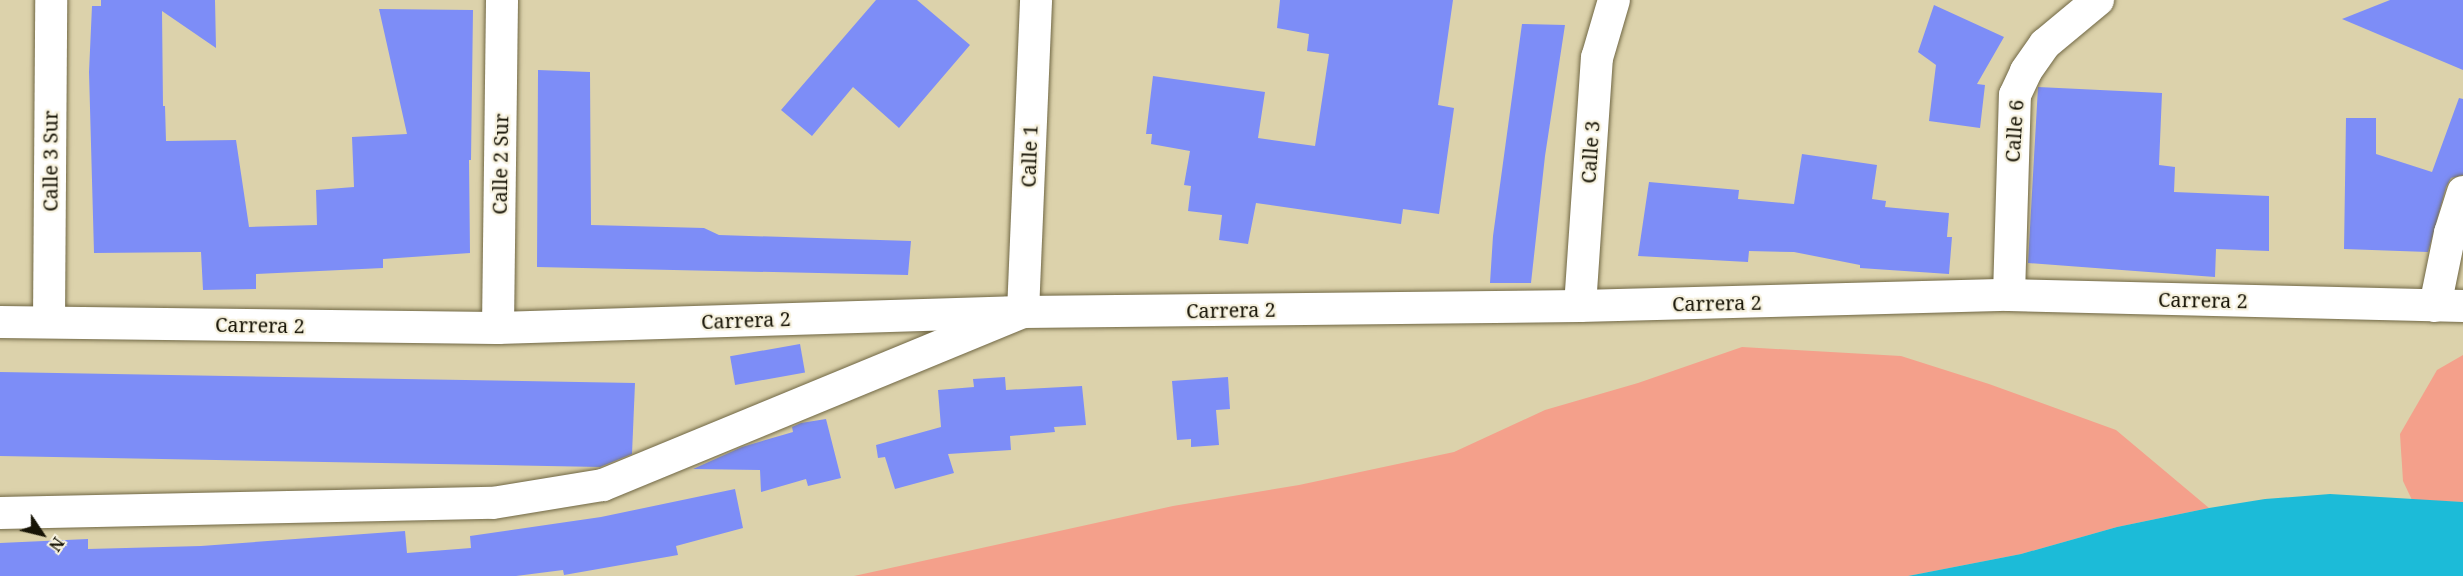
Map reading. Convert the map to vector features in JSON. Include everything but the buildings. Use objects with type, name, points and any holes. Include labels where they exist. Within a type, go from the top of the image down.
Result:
[{"type":"street","name":"Calle 3 Sur","points":[[49,322],[51,0]]},
{"type":"street","name":"Calle 2 Sur","points":[[498,328],[502,0]]},
{"type":"street","name":"Calle 1","points":[[1023,312],[1036,0]]},
{"type":"street","name":"Calle 3","points":[[1580,306],[1597,58],[1614,0]]},
{"type":"street","name":"Calle 6","points":[[2009,295],[2014,95],[2026,70],[2045,44],[2098,0]]},
{"type":"street","points":[[2449,306],[2450,233],[2463,192]]},
{"type":"street","name":"Carrera 2","points":[[0,322],[498,328],[1023,312],[1580,306],[2009,295],[2449,306]]},
{"type":"street","points":[[0,513],[493,503],[603,485],[1023,312]]},
{"type":"shaded area","points":[[1742,347],[1901,356],[1989,384],[2116,430],[2209,508],[2117,527],[2021,554],[1908,576],[854,576],[1173,506],[1299,485],[1454,452],[1545,410],[1638,383]]},
{"type":"shaded area","points":[[2463,355],[2463,502],[2412,500],[2403,481],[2400,434],[2437,370]]},
{"type":"water","points":[[2330,494],[2463,502],[2463,576],[1908,576],[2021,554],[2117,527],[2209,508],[2265,499]]}]
